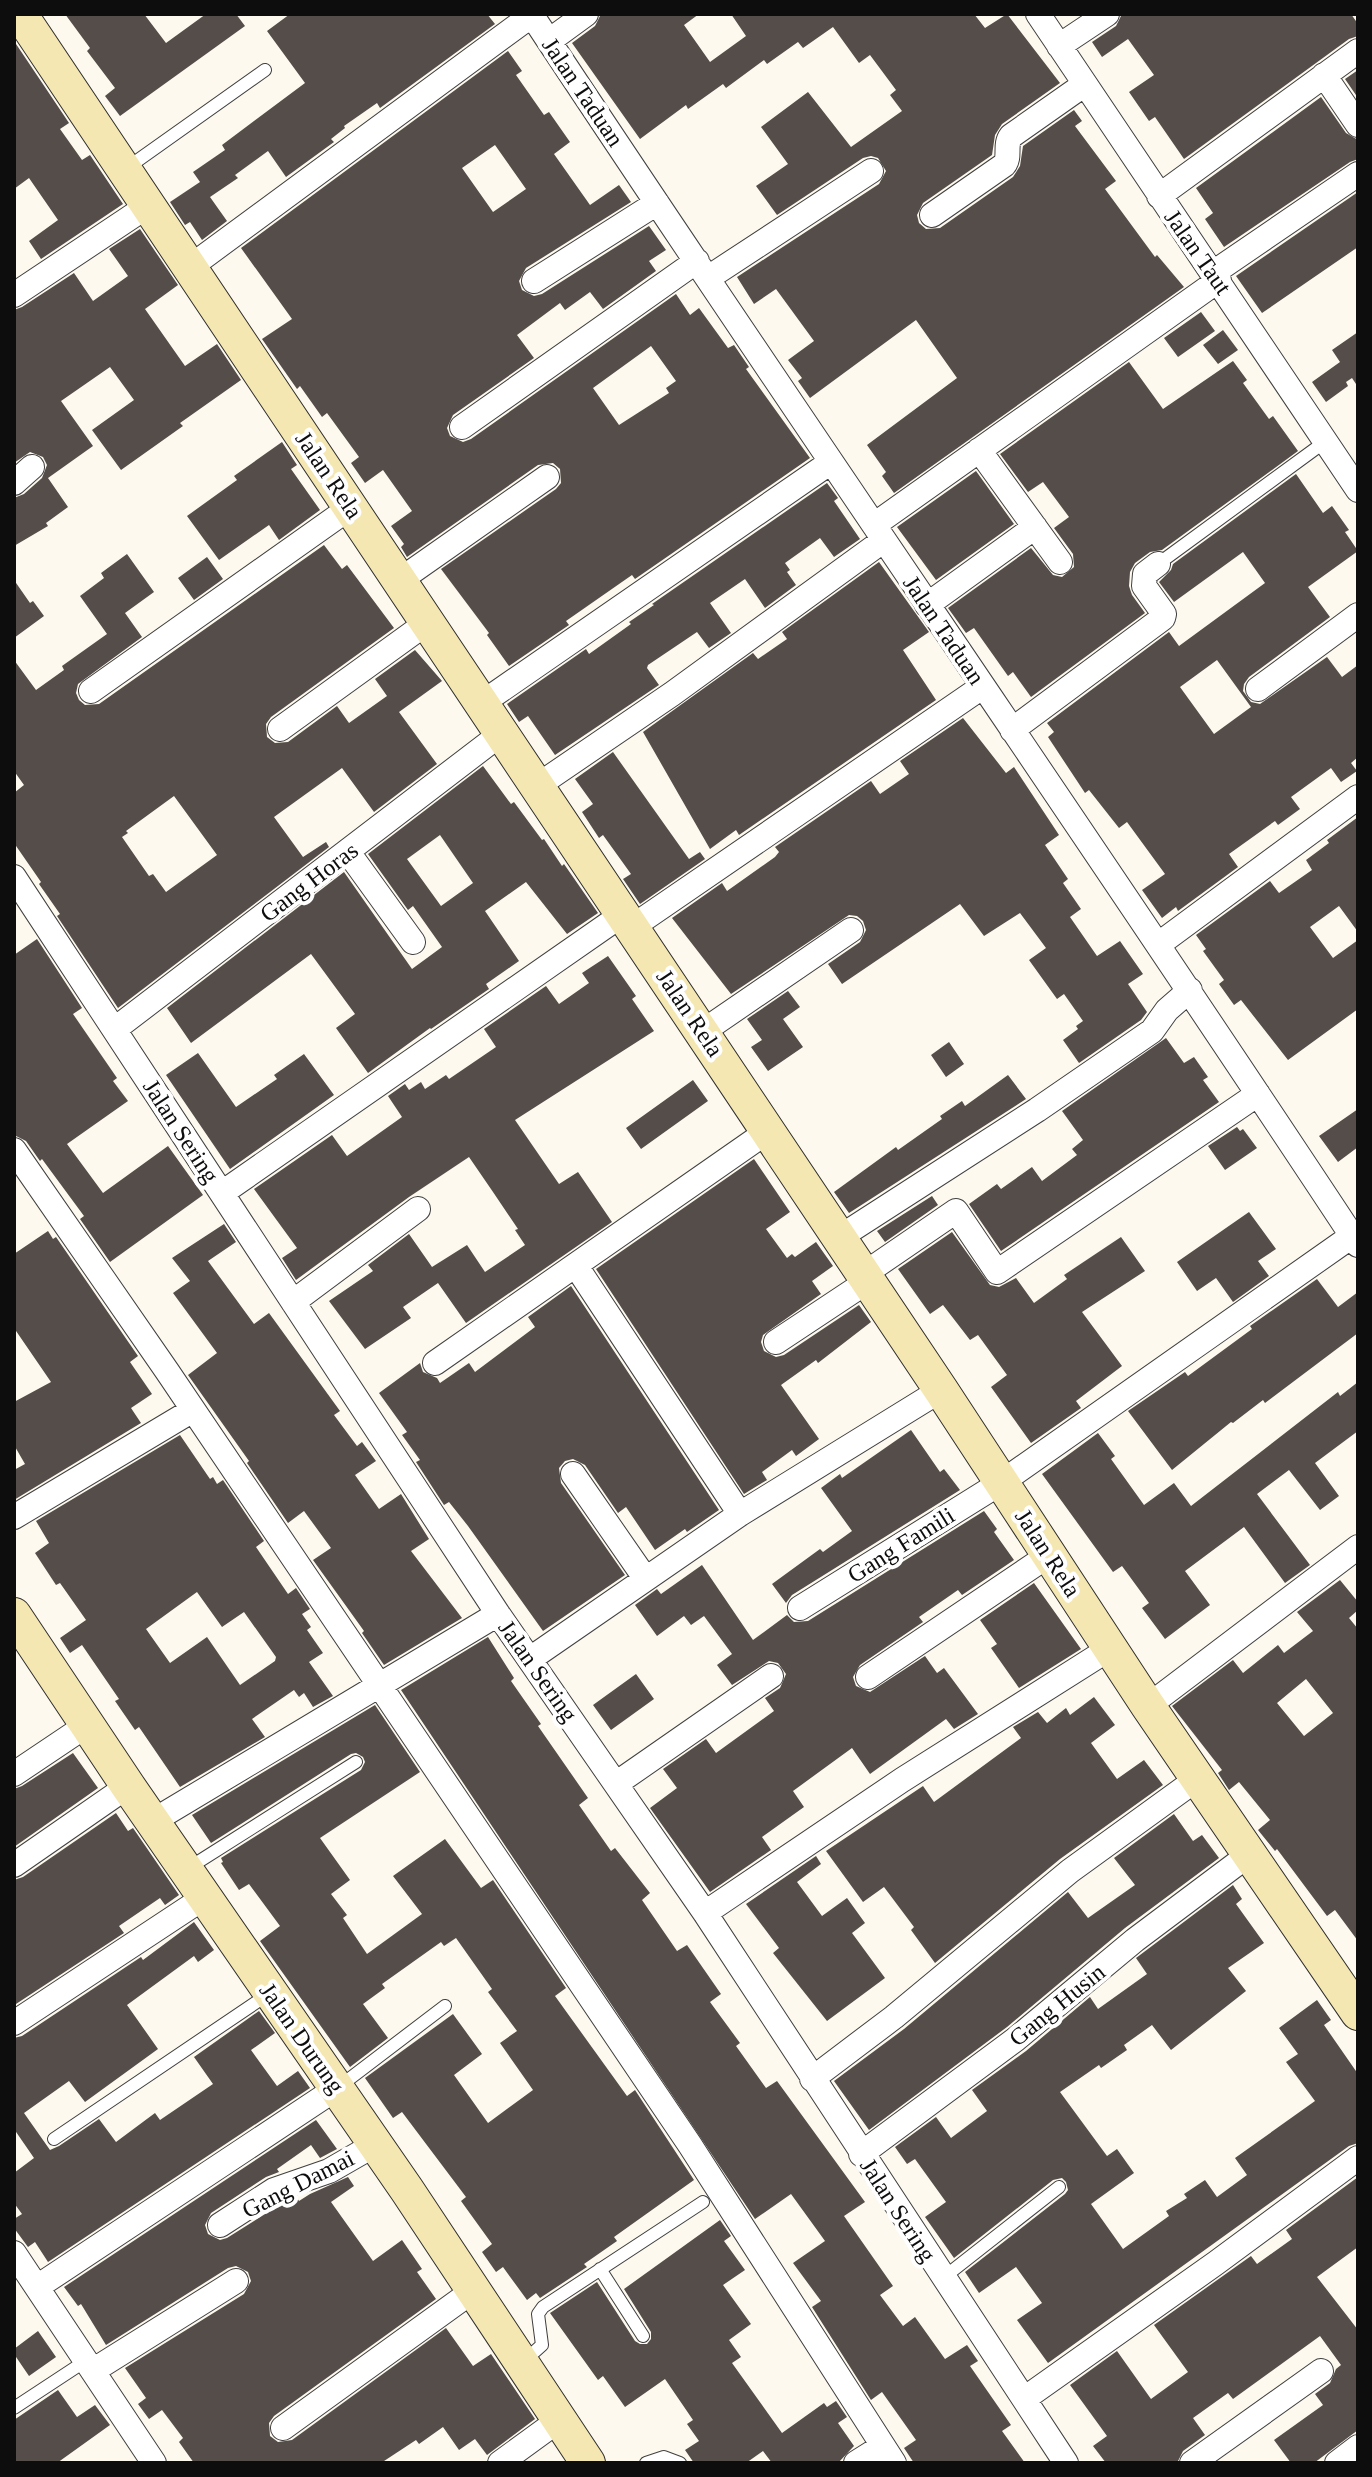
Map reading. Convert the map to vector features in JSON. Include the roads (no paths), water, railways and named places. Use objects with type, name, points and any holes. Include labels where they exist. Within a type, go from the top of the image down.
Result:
[{"type":"street","name":"Jalan Rela","points":[[20,14],[840,1237],[1109,1649],[1358,2013]]},
{"type":"street","points":[[549,41],[586,14]]},
{"type":"street","name":"Jalan Taut","points":[[1038,14],[1358,490]]},
{"type":"street","points":[[1059,46],[1107,14]]},
{"type":"street","points":[[190,267],[532,15]]},
{"type":"street","name":"Jalan Taduan","points":[[532,15],[982,687],[1190,990],[1355,1240]]},
{"type":"street","points":[[1159,196],[1358,51]]},
{"type":"street","points":[[1324,75],[1358,125]]},
{"type":"street","points":[[932,215],[1004,165],[1008,160],[1007,142],[1011,136],[1085,84]]},
{"type":"street","points":[[462,427],[702,270],[871,171]]},
{"type":"street","points":[[537,786],[672,694],[879,533],[979,450],[1358,174]]},
{"type":"street","points":[[534,281],[657,203]]},
{"type":"street","points":[[14,295],[149,205]]},
{"type":"street","points":[[979,450],[1060,562]]},
{"type":"street","points":[[482,703],[831,462]]},
{"type":"street","points":[[400,580],[547,477]]},
{"type":"street","points":[[91,691],[351,507]]},
{"type":"street","points":[[927,605],[1035,527]]},
{"type":"street","points":[[1012,730],[1163,618],[1164,614],[1144,586],[1145,574],[1158,564]]},
{"type":"street","points":[[1258,689],[1358,615]]},
{"type":"street","points":[[280,729],[428,622]]},
{"type":"street","points":[[222,1193],[982,687]]},
{"type":"street","name":"Gang Horas","points":[[115,1029],[502,733]]},
{"type":"street","points":[[1159,944],[1358,797]]},
{"type":"street","points":[[348,852],[413,942]]},
{"type":"street","name":"Jalan Sering","points":[[14,877],[498,1614],[705,1913],[1066,2463]]},
{"type":"street","points":[[702,1032],[851,930]]},
{"type":"street","points":[[840,1237],[1037,1110],[1152,1031],[1167,1010],[1190,990]]},
{"type":"street","points":[[776,1342],[956,1211],[997,1272],[1258,1094]]},
{"type":"street","points":[[435,1363],[768,1131]]},
{"type":"street","points":[[14,1150],[690,2145],[888,2454],[856,2463]]},
{"type":"street","points":[[293,1302],[418,1209]]},
{"type":"street","name":"Gang Famili","points":[[800,1608],[1002,1482],[1355,1240]]},
{"type":"street","points":[[576,1266],[740,1514]]},
{"type":"street","points":[[530,1659],[740,1514],[941,1390]]},
{"type":"street","points":[[14,1517],[193,1410]]},
{"type":"street","points":[[573,1474],[645,1578]]},
{"type":"street","points":[[1148,1706],[1358,1547]]},
{"type":"street","points":[[868,1677],[1049,1555]]},
{"type":"street","points":[[153,1821],[498,1614]]},
{"type":"street","name":"Jalan Durung","points":[[14,1615],[128,1786],[376,2144],[588,2463]]},
{"type":"street","points":[[705,1913],[902,1780],[1109,1649]]},
{"type":"street","points":[[617,1783],[771,1676]]},
{"type":"street","points":[[14,1774],[87,1725]]},
{"type":"street","points":[[812,2079],[894,2017],[1070,1871],[1197,1779]]},
{"type":"street","points":[[14,1865],[128,1786]]},
{"type":"street","name":"Gang Husin","points":[[861,2154],[1005,2047],[1135,1940],[1251,1853]]},
{"type":"street","points":[[14,2023],[196,1883]]},
{"type":"street","points":[[37,2287],[337,2088]]},
{"type":"street","name":"Gang Damai","points":[[220,2225],[274,2190],[329,2171],[376,2144]]},
{"type":"street","points":[[1024,2399],[1358,2158]]},
{"type":"street","points":[[14,2253],[154,2463]]},
{"type":"street","points":[[90,2365],[236,2281]]},
{"type":"street","points":[[283,2428],[474,2290]]},
{"type":"street","points":[[1192,2463],[1321,2371]]},
{"type":"street","points":[[500,2463],[559,2420]]},
{"type":"street","points":[[1337,2463],[1358,2447]]},
{"type":"lane","points":[[125,170],[265,70]]},
{"type":"lane","points":[[1158,564],[1326,441]]},
{"type":"lane","points":[[196,1883],[356,1762]]},
{"type":"lane","points":[[54,2139],[270,1993]]},
{"type":"lane","points":[[337,2088],[445,2006]]},
{"type":"lane","points":[[943,2278],[1059,2187]]},
{"type":"lane","points":[[522,2363],[542,2345],[538,2316],[541,2309],[703,2202]]},
{"type":"lane","points":[[600,2269],[643,2336]]},
{"type":"lane","points":[[14,2408],[90,2365]]},
{"type":"lane","points":[[646,2463],[664,2457],[680,2463]]}]
